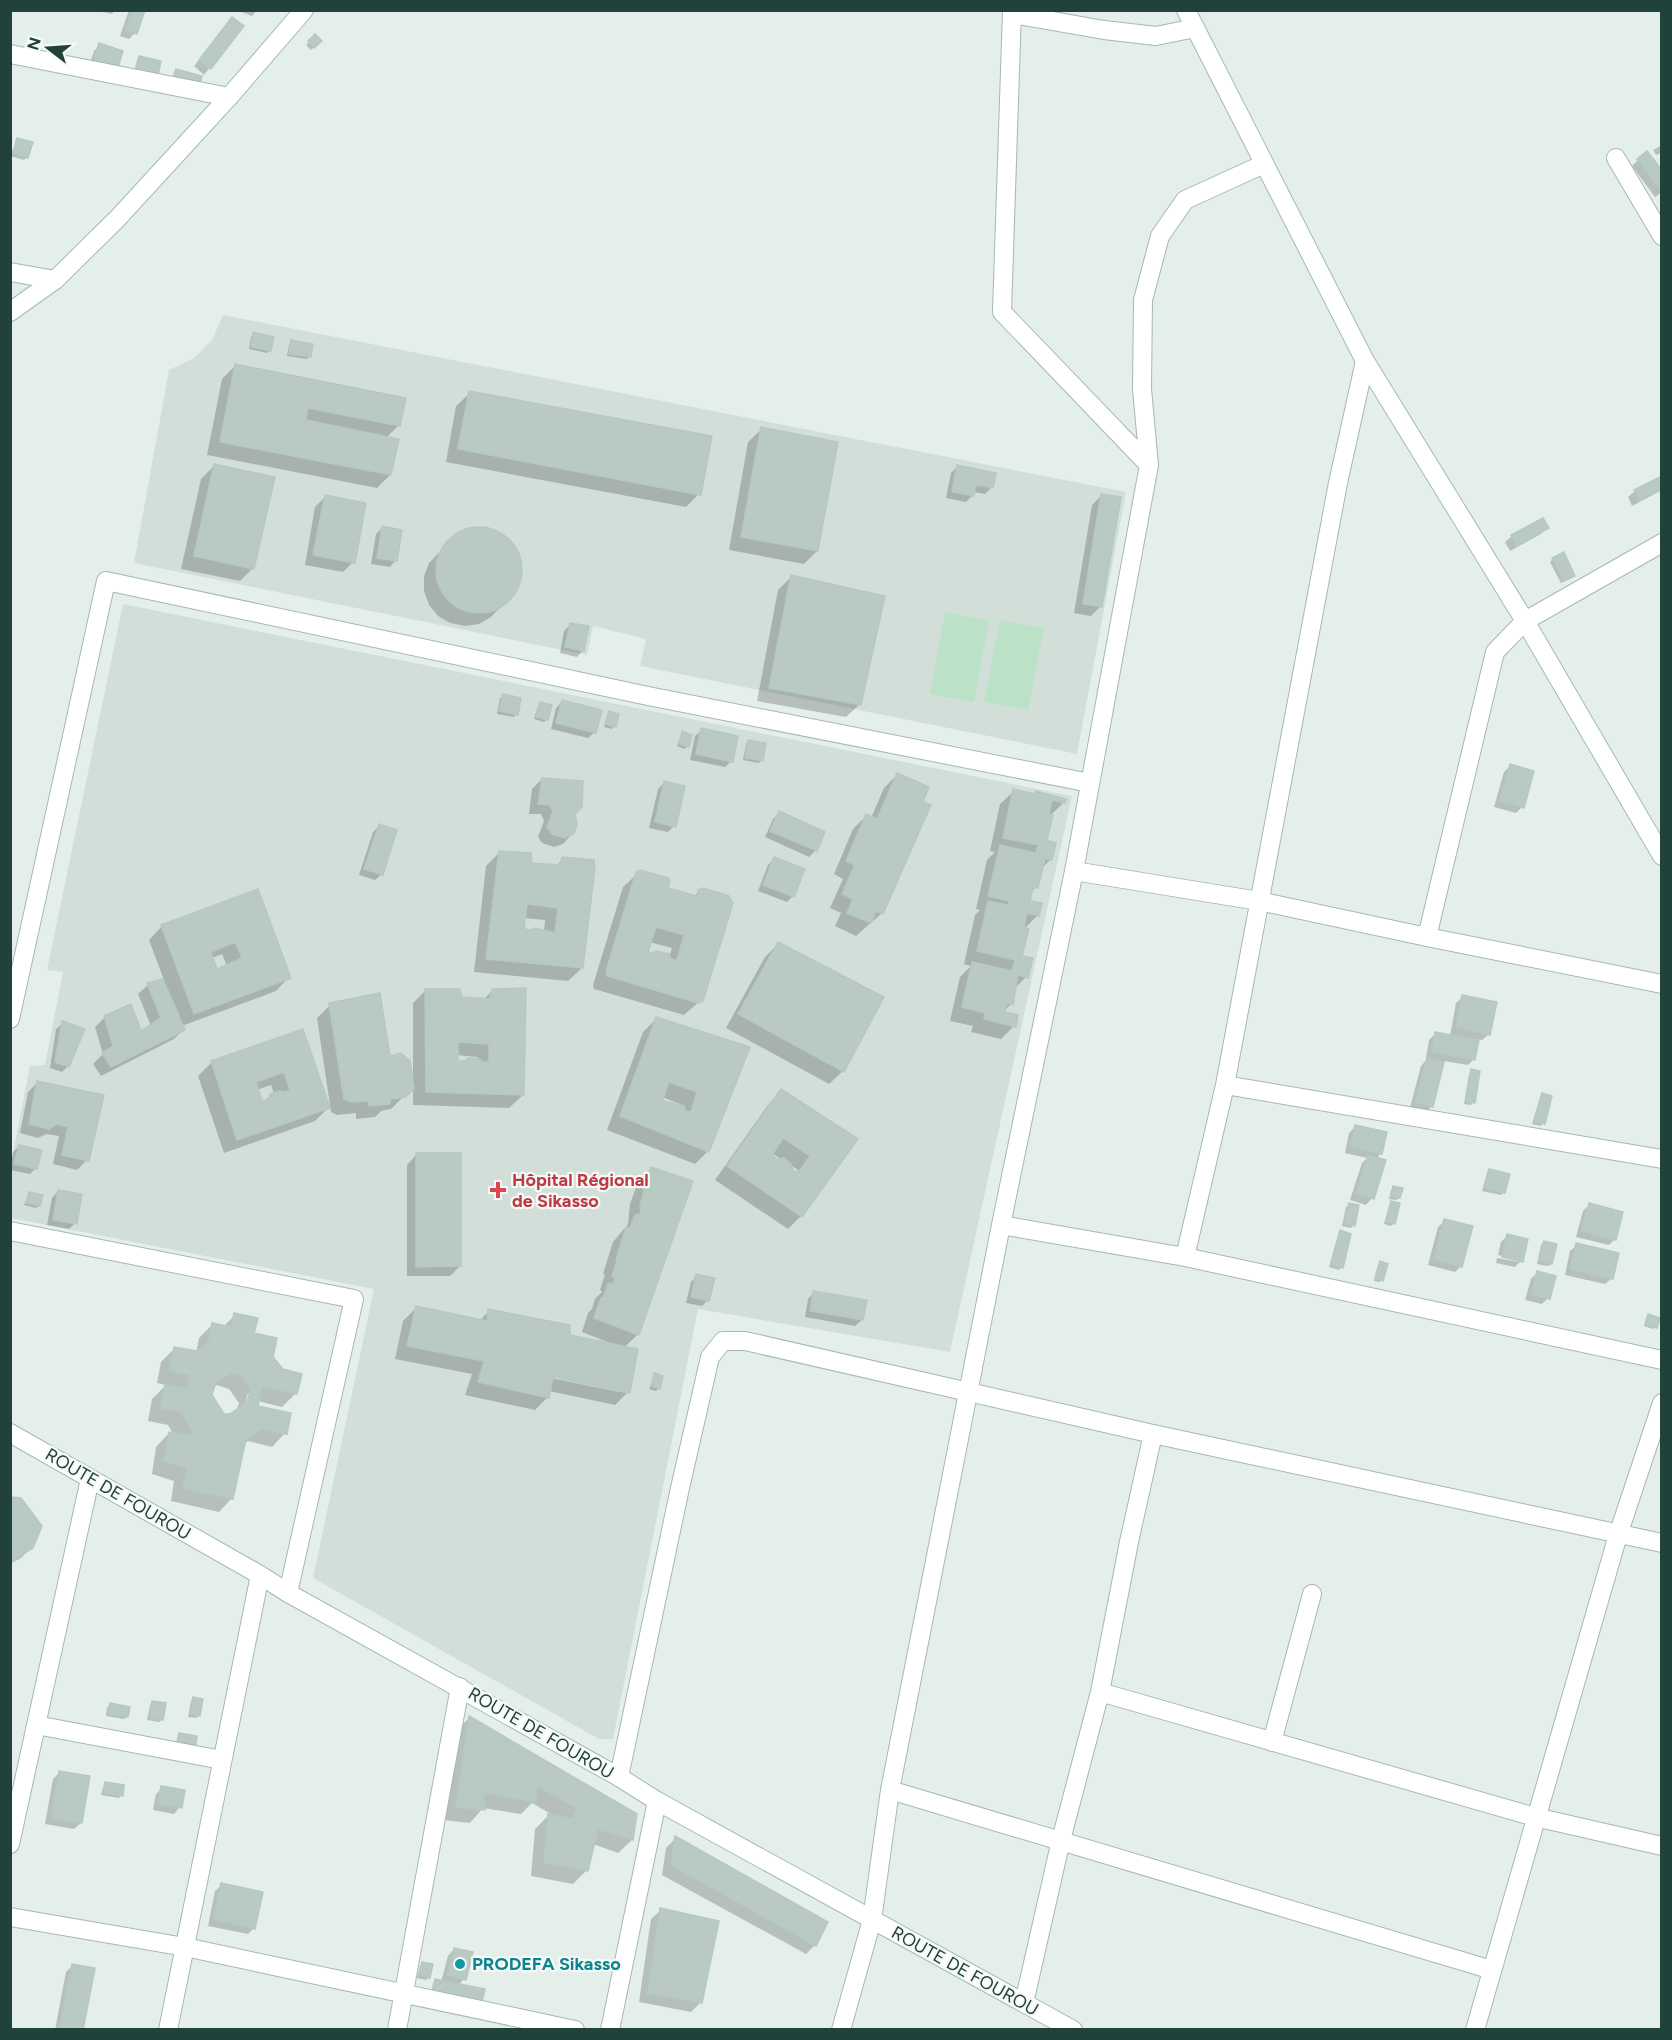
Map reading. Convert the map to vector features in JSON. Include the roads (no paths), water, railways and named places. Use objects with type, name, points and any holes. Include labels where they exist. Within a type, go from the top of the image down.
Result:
[{"type":"street","points":[[10,312],[55,280],[117,219],[230,98],[304,10]]},
{"type":"street","points":[[1186,10],[1365,361],[1525,621],[1662,856]]},
{"type":"street","points":[[1149,465],[1002,312],[1013,12],[1104,30],[1156,36],[1194,28]]},
{"type":"street","points":[[10,54],[230,98]]},
{"type":"street","points":[[1616,159],[1662,236]]},
{"type":"street","points":[[841,2030],[872,1920],[890,1790],[1001,1225],[1074,871],[1149,465],[1142,389],[1143,300],[1160,236],[1185,200],[1264,164]]},
{"type":"street","points":[[10,272],[55,280]]},
{"type":"street","points":[[1185,1257],[1225,1085],[1338,483],[1365,361]]},
{"type":"street","points":[[1427,937],[1495,652],[1525,621],[1662,543]]},
{"type":"street","points":[[10,1019],[106,581],[658,698],[1090,783]]},
{"type":"street","points":[[1074,871],[1259,901],[1662,984]]},
{"type":"street","points":[[1225,1085],[1662,1160]]},
{"type":"street","points":[[1001,1225],[1185,1257],[1662,1360]]},
{"type":"street","points":[[10,1231],[354,1299],[288,1593]]},
{"type":"street","points":[[619,1777],[710,1357],[723,1341],[746,1341],[969,1394],[1662,1543]]},
{"type":"street","points":[[1475,2030],[1618,1535],[1662,1403]]},
{"type":"street","name":"ROUTE DE FOUROU","points":[[10,1433],[288,1593],[619,1777],[657,1801],[1073,2030]]},
{"type":"street","points":[[1024,2003],[1061,1840],[1100,1692],[1153,1434]]},
{"type":"street","points":[[10,1844],[90,1479]]},
{"type":"street","points":[[168,2030],[260,1575]]},
{"type":"street","points":[[1272,1742],[1312,1594]]},
{"type":"street","points":[[396,2030],[460,1687]]},
{"type":"street","points":[[1100,1692],[1535,1817],[1662,1846]]},
{"type":"street","points":[[36,1725],[222,1760]]},
{"type":"street","points":[[890,1790],[1491,1970]]},
{"type":"street","points":[[610,2030],[657,1801]]},
{"type":"street","points":[[10,1917],[185,1947],[575,2030]]},
{"type":"place","name":"Hôpital Régional de Sikasso","points":[[498,1190]]},
{"type":"place","name":"PRODEFA Sikasso","points":[[460,1964]]}]
